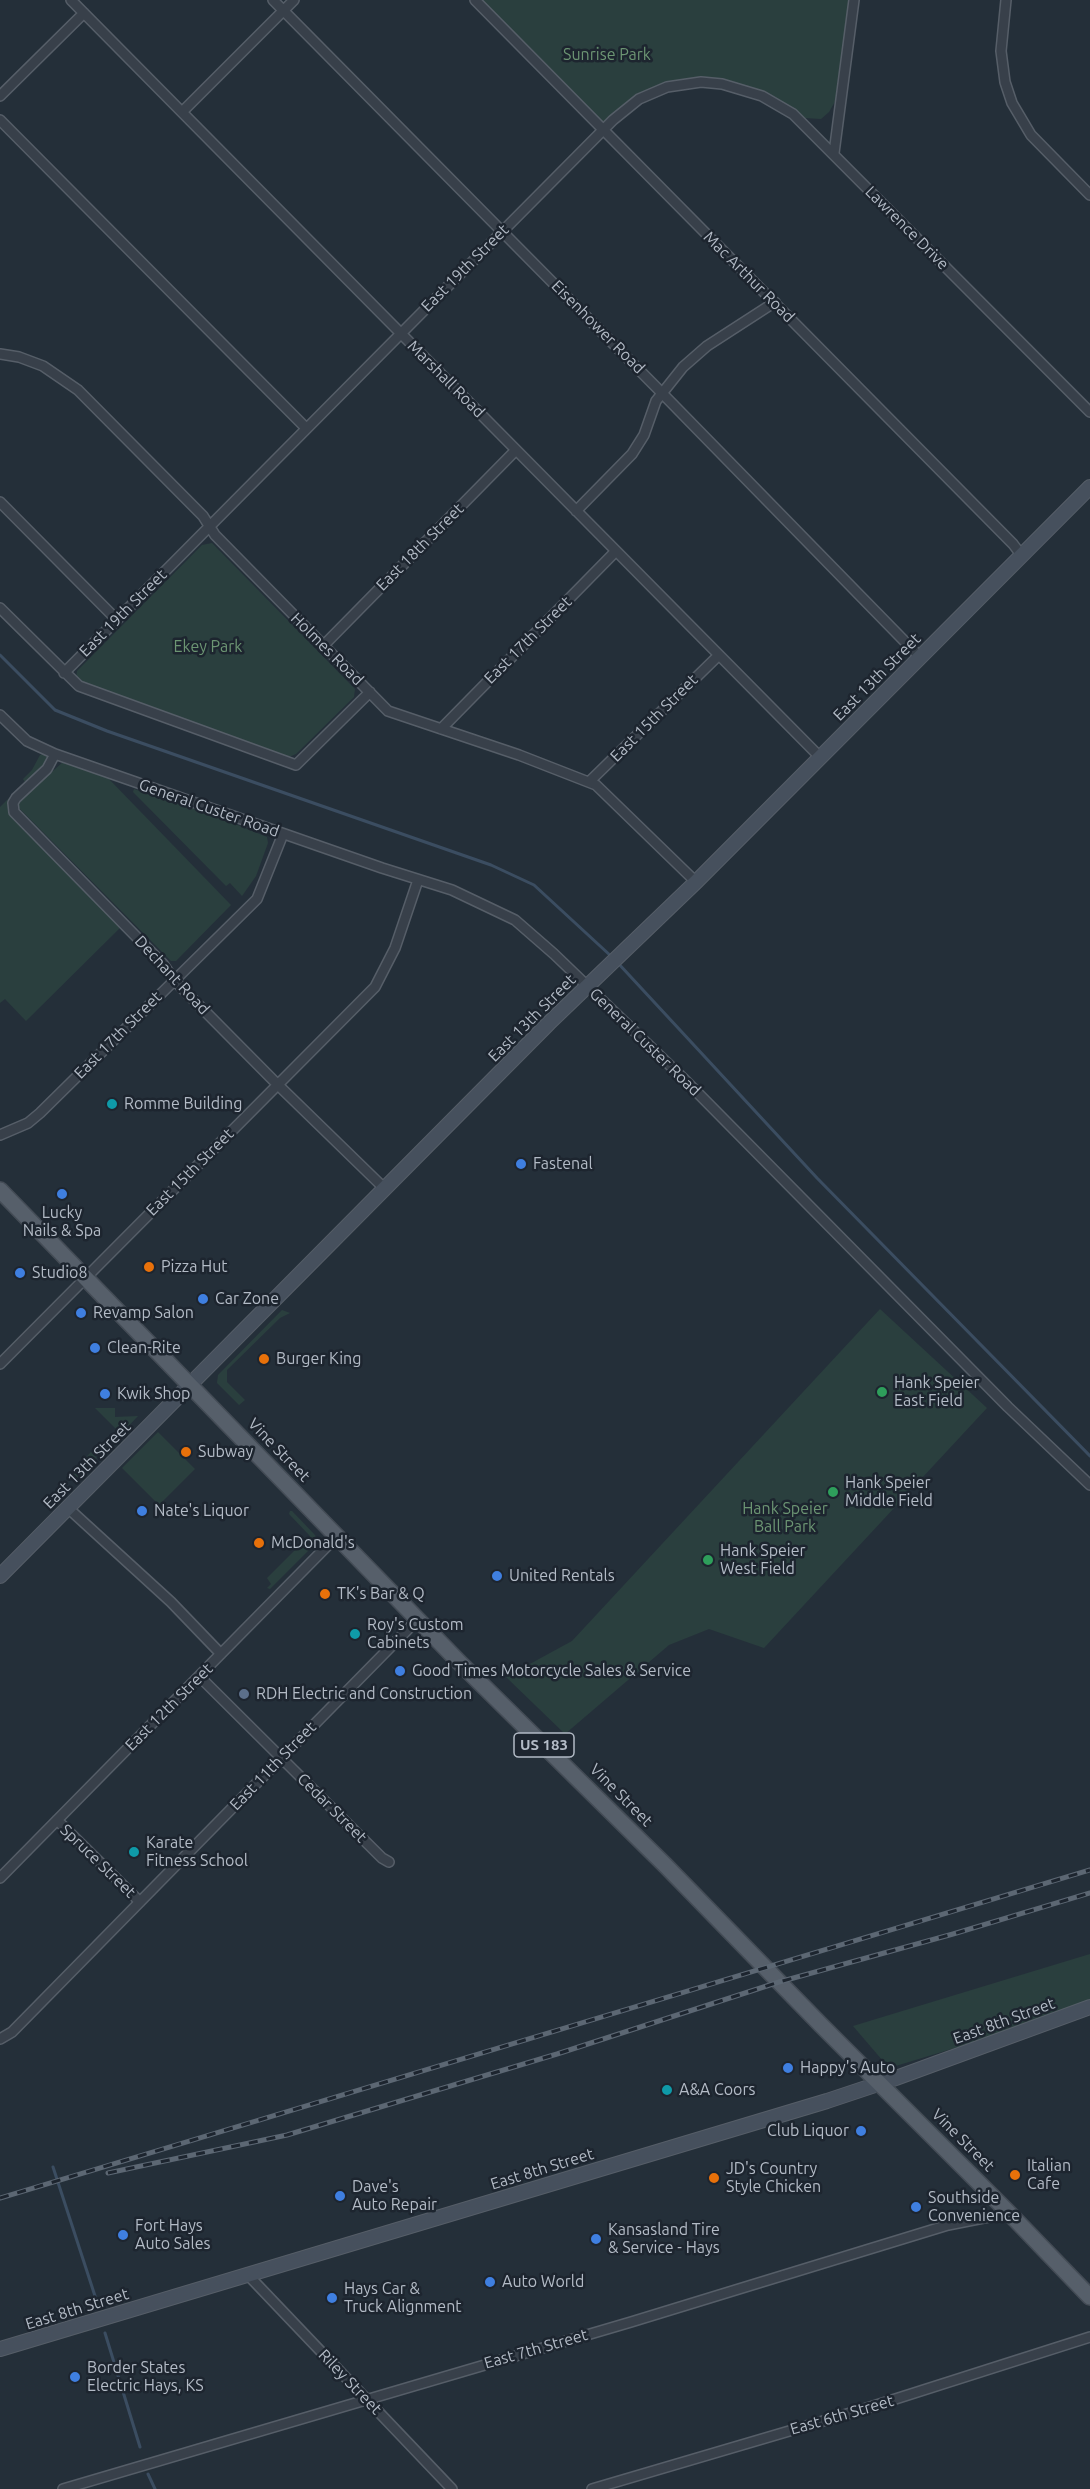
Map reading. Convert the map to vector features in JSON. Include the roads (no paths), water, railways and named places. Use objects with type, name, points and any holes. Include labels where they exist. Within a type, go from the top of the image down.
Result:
[{"type":"main road","name":"Vine Street","points":[[0,1190],[418,1619],[665,1865],[820,2025],[1009,2212],[1090,2297]]},
{"type":"street","name":"Marshall Road","points":[[71,0],[820,757]]},
{"type":"street","name":"Eisenhower Road","points":[[273,0],[920,657]]},
{"type":"street","points":[[182,112],[294,0]]},
{"type":"street","name":"Mac Arthur Road","points":[[475,0],[1022,556]]},
{"type":"street","points":[[834,153],[854,0]]},
{"type":"street","points":[[1006,0],[1001,51],[1005,82],[1012,103],[1031,135],[1090,195]]},
{"type":"street","points":[[0,96],[84,13]]},
{"type":"street","name":"East 19th Street","points":[[64,673],[625,109],[651,93],[685,84],[722,84],[743,88],[781,106],[801,121],[834,153]]},
{"type":"street","points":[[0,120],[306,428]]},
{"type":"street","name":"Lawrence Drive","points":[[834,153],[1090,412]]},
{"type":"street","points":[[576,511],[632,454],[644,435],[662,393],[683,367],[707,346],[774,302]]},
{"type":"street","name":"Holmes Road","points":[[0,354],[19,357],[44,366],[71,384],[203,516],[209,526],[388,711],[590,782],[696,882]]},
{"type":"street","name":"East 18th Street","points":[[324,645],[516,450]]},
{"type":"street","name":"East 13th Street","points":[[0,1576],[587,986],[696,882],[1090,487]]},
{"type":"street","points":[[0,502],[117,620]]},
{"type":"street","name":"East 17th Street","points":[[441,729],[616,551]]},
{"type":"street","points":[[0,608],[79,686],[296,765],[370,692]]},
{"type":"street","name":"East 15th Street","points":[[590,782],[719,655]]},
{"type":"street","name":"General Custer Road","points":[[0,715],[27,741],[55,754],[452,890],[515,920],[683,1078],[1008,1407],[1090,1485]]},
{"type":"street","name":"Dechant Road","points":[[55,754],[47,769],[16,798],[13,803],[14,812],[163,964],[174,980],[385,1189]]},
{"type":"street","name":"East 17th Street","points":[[0,1135],[28,1123],[40,1113],[257,898],[283,834]]},
{"type":"street","name":"East 15th Street","points":[[0,1364],[375,987],[395,948],[418,880]]},
{"type":"street","points":[[68,1508],[171,1602],[221,1654]]},
{"type":"street","name":"East 12th Street","points":[[0,1878],[337,1536]]},
{"type":"street","name":"East 11th Street","points":[[0,2039],[12,2032],[418,1619]]},
{"type":"street","name":"Cedar Street","points":[[199,1676],[389,1862]]},
{"type":"street","name":"Spruce Street","points":[[57,1820],[140,1902]]},
{"type":"street","name":"East 8th Street","points":[[0,2349],[880,2083],[1090,2007]]},
{"type":"street","name":"East 7th Street","points":[[63,2489],[631,2322],[948,2225],[1009,2212]]},
{"type":"street","name":"Riley Street","points":[[248,2275],[452,2489]]},
{"type":"street","name":"East 6th Street","points":[[592,2489],[864,2409],[1090,2337]]},
{"type":"waterway","points":[[0,655],[55,710],[107,731],[491,865],[534,885],[612,957]]},
{"type":"waterway","points":[[617,962],[817,1178],[1090,1456]]},
{"type":"waterway","points":[[53,2167],[95,2296]]},
{"type":"waterway","points":[[105,2333],[140,2447]]},
{"type":"waterway","points":[[148,2474],[155,2489]]},
{"type":"railway","points":[[0,2198],[1090,1870]]},
{"type":"railway","points":[[108,2173],[287,2135],[557,2054],[779,1982],[1090,1893]]},
{"type":"place","name":"Romme Building","points":[[112,1104]]},
{"type":"place","name":"Fastenal","points":[[521,1164]]},
{"type":"place","name":"Lucky Nails & Spa","points":[[62,1194]]},
{"type":"place","name":"Pizza Hut","points":[[149,1267]]},
{"type":"place","name":"Studio8","points":[[20,1273]]},
{"type":"place","name":"Car Zone","points":[[203,1299]]},
{"type":"place","name":"Revamp Salon","points":[[81,1313]]},
{"type":"place","name":"Clean-Rite","points":[[95,1348]]},
{"type":"place","name":"Burger King","points":[[264,1359]]},
{"type":"place","name":"Hank Speier East Field","points":[[882,1392]]},
{"type":"place","name":"Kwik Shop","points":[[105,1394]]},
{"type":"place","name":"Subway","points":[[186,1452]]},
{"type":"place","name":"Hank Speier Middle Field","points":[[833,1492]]},
{"type":"place","name":"Nate's Liquor","points":[[142,1511]]},
{"type":"place","name":"McDonald's","points":[[259,1543]]},
{"type":"place","name":"Hank Speier West Field","points":[[708,1560]]},
{"type":"place","name":"United Rentals","points":[[497,1576]]},
{"type":"place","name":"TK's Bar & Q","points":[[325,1594]]},
{"type":"place","name":"Roy's Custom Cabinets","points":[[355,1634]]},
{"type":"place","name":"Good Times Motorcycle Sales & Service","points":[[400,1671]]},
{"type":"place","name":"RDH Electric and Construction","points":[[244,1694]]},
{"type":"place","name":"Karate Fitness School","points":[[134,1852]]},
{"type":"place","name":"Happy's Auto","points":[[788,2068]]},
{"type":"place","name":"A&A Coors","points":[[667,2090]]},
{"type":"place","name":"Club Liquor","points":[[861,2131]]},
{"type":"place","name":"Italian Cafe","points":[[1015,2175]]},
{"type":"place","name":"JD's Country Style Chicken","points":[[714,2178]]},
{"type":"place","name":"Dave's Auto Repair","points":[[340,2196]]},
{"type":"place","name":"Southside Convenience","points":[[916,2207]]},
{"type":"place","name":"Fort Hays Auto Sales","points":[[123,2235]]},
{"type":"place","name":"Kansasland Tire & Service - Hays","points":[[596,2239]]},
{"type":"place","name":"Auto World","points":[[490,2282]]},
{"type":"place","name":"Hays Car & Truck Alignment","points":[[332,2298]]},
{"type":"place","name":"Border States Electric Hays, KS","points":[[75,2377]]},
{"type":"park label","name":"Sunrise Park","points":[[607,55]]},
{"type":"park label","name":"Ekey Park","points":[[208,647]]},
{"type":"park label","name":"Hank Speier Ball Park","points":[[785,1518]]}]
